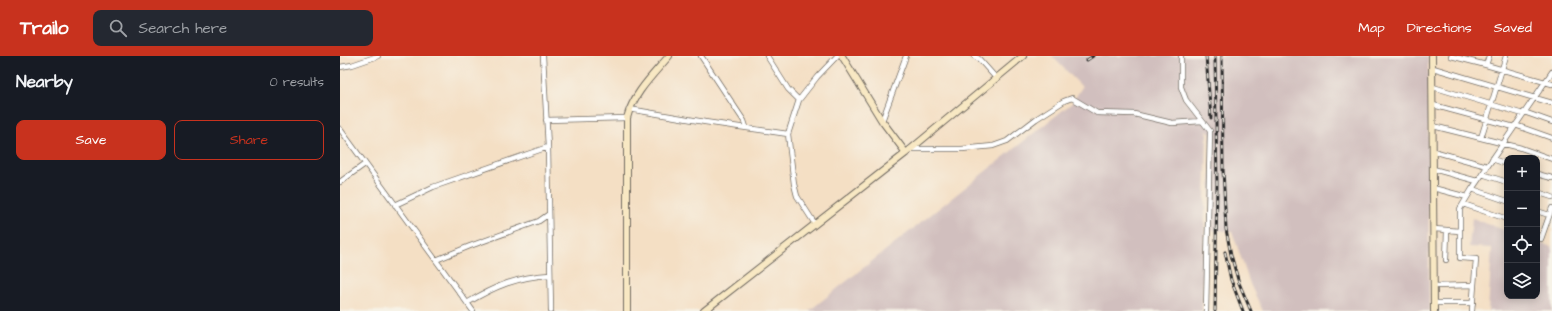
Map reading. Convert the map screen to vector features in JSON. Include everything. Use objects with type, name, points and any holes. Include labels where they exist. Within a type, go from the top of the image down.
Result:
[{"type":"street","points":[[340,67],[352,65],[378,56]]},
{"type":"street","points":[[544,56],[548,147],[551,311]]},
{"type":"street","points":[[627,311],[627,118],[629,109],[635,97],[669,56]]},
{"type":"street","points":[[701,56],[744,121],[746,127]]},
{"type":"street","points":[[767,56],[788,89],[799,100]]},
{"type":"street","points":[[815,224],[797,196],[794,184],[788,134],[799,100],[817,77],[837,56]]},
{"type":"street","points":[[842,56],[882,121],[908,151]]},
{"type":"street","points":[[882,121],[906,56]]},
{"type":"street","points":[[974,56],[979,59],[996,78]]},
{"type":"street","points":[[704,311],[908,151],[1023,56]]},
{"type":"street","points":[[1181,56],[1181,87],[1186,100],[1210,131],[1206,311]]},
{"type":"street","points":[[1432,56],[1434,311]]},
{"type":"street","points":[[1451,56],[1465,58],[1552,84]]},
{"type":"street","points":[[1486,65],[1489,56]]},
{"type":"street","points":[[1481,138],[1506,56]]},
{"type":"street","points":[[1432,68],[1552,103]]},
{"type":"street","points":[[1472,311],[1476,259],[1460,258],[1460,209],[1487,166],[1552,72]]},
{"type":"street","points":[[1433,88],[1552,122]]},
{"type":"street","points":[[908,151],[962,150],[993,146],[1007,141],[1036,119],[1064,101],[1072,98],[1097,113],[1134,114],[1172,124],[1202,121]]},
{"type":"street","points":[[1433,105],[1515,126],[1552,138]]},
{"type":"street","points":[[629,109],[788,134]]},
{"type":"street","points":[[546,120],[627,118]]},
{"type":"street","points":[[1433,126],[1521,148],[1552,159]]},
{"type":"street","points":[[340,129],[473,311]]},
{"type":"street","points":[[396,205],[433,187],[548,147]]},
{"type":"street","points":[[1433,151],[1487,166]]},
{"type":"street","points":[[1492,159],[1504,163]]},
{"type":"street","points":[[340,182],[365,164]]},
{"type":"street","points":[[1433,169],[1477,182]]},
{"type":"street","points":[[1482,174],[1504,181]]},
{"type":"street","points":[[1540,175],[1552,178]]},
{"type":"street","points":[[1433,188],[1467,197]]},
{"type":"street","points":[[1472,189],[1504,200]]},
{"type":"street","points":[[1540,193],[1552,197]]},
{"type":"street","points":[[1463,204],[1504,218]]},
{"type":"street","points":[[1541,239],[1552,208]]},
{"type":"street","points":[[1540,212],[1549,215]]},
{"type":"street","points":[[436,260],[540,221],[549,214]]},
{"type":"street","points":[[1434,229],[1460,231]]},
{"type":"street","points":[[1446,260],[1447,231]]},
{"type":"street","points":[[467,303],[484,292],[520,278],[550,275]]},
{"type":"street","points":[[1434,286],[1474,285]]},
{"type":"street","points":[[1434,303],[1473,303]]},
{"type":"shaded area","points":[[1052,56],[1428,56],[1429,311],[1263,311],[1250,284],[1232,231],[1210,230],[1211,133],[1207,131],[1202,311],[809,311],[1072,103],[1082,87]]},
{"type":"shaded area","points":[[1472,218],[1504,230],[1504,299],[1540,299],[1540,243],[1552,247],[1552,311],[1488,311],[1492,248],[1469,247]]},
{"type":"railway","points":[[1087,60],[1093,56]]},
{"type":"railway","points":[[1206,56],[1211,118]]},
{"type":"railway","points":[[1215,56],[1217,185],[1215,311]]},
{"type":"railway","points":[[1222,56],[1223,169],[1226,229],[1231,255],[1239,283],[1251,311]]},
{"type":"railway","points":[[1225,252],[1231,280],[1243,311]]}]
